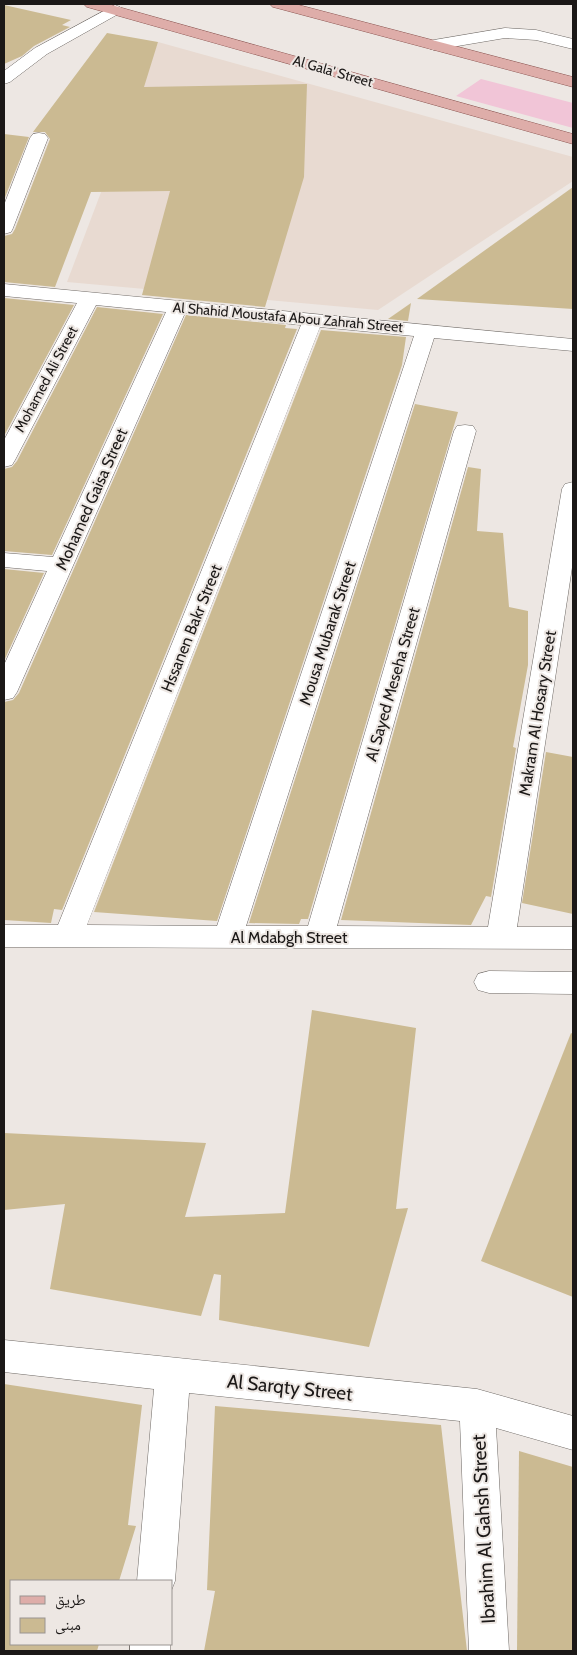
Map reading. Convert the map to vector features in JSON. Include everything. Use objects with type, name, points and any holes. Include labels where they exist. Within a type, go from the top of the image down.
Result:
[{"type":"main road","name":"Al Gala' Street","points":[[92,4],[573,140]]},
{"type":"main road","points":[[278,4],[573,82]]},
{"type":"street","points":[[4,79],[41,52],[115,10]]},
{"type":"street","points":[[434,45],[505,33],[536,35],[573,44]]},
{"type":"street","points":[[4,228],[38,138]]},
{"type":"street","name":"Al Shahid Moustafa Abou Zahrah Street","points":[[4,290],[573,345]]},
{"type":"street","name":"Mohamed Ali Street","points":[[4,460],[89,299]]},
{"type":"street","name":"Mohamed Gaisa Street","points":[[4,692],[178,307]]},
{"type":"street","name":"Hssanen Bakr Street","points":[[68,936],[313,320]]},
{"type":"street","name":"Mousa Mubarak Street","points":[[228,936],[426,330]]},
{"type":"street","name":"Al Sayed Meseha Street","points":[[319,937],[465,431]]},
{"type":"street","name":"Makram Al Hosary Street","points":[[502,938],[573,489]]},
{"type":"street","points":[[4,560],[61,565]]},
{"type":"street","name":"Al Mdabgh Street","points":[[4,936],[573,938]]},
{"type":"street","points":[[489,982],[573,983]]},
{"type":"street","name":"Al Sarqty Street","points":[[4,1356],[478,1406],[573,1433]]},
{"type":"street","points":[[156,1580],[173,1375]]},
{"type":"street","name":"Ibrahim Al Gahsh Street","points":[[478,1406],[489,1651]]},
{"type":"shaded area","points":[[158,42],[573,157],[573,181],[378,310],[67,282]]},
{"type":"shaded area","points":[[481,79],[573,103],[573,128],[456,96]]},
{"type":"building","points":[[4,5],[71,20],[62,25],[70,27],[34,46],[22,56],[4,64]]},
{"type":"building","points":[[107,33],[158,42],[144,87],[307,84],[304,177],[265,307],[142,295],[170,191],[91,192],[55,287],[4,282],[4,236],[12,234],[15,229],[50,139],[45,132],[33,132]]},
{"type":"building","points":[[4,134],[29,137],[4,200]]},
{"type":"building","points":[[573,187],[573,309],[417,299]]},
{"type":"building","points":[[4,298],[74,305],[4,436]]},
{"type":"building","points":[[411,303],[408,321],[388,319]]},
{"type":"building","points":[[97,307],[163,314],[52,555],[4,551],[4,469],[12,467],[17,461]]},
{"type":"building","points":[[186,315],[286,325],[285,328],[297,329],[62,910],[54,909],[51,923],[4,920],[4,702],[13,700],[19,693]]},
{"type":"building","points":[[321,330],[406,337],[402,365],[217,921],[94,912]]},
{"type":"building","points":[[415,404],[458,412],[308,919],[301,919],[299,924],[249,923]]},
{"type":"building","points":[[468,467],[481,469],[477,531],[503,533],[509,607],[528,611],[528,665],[513,747],[516,748],[491,897],[486,896],[471,925],[341,920]]},
{"type":"building","points":[[4,569],[44,573],[4,661]]},
{"type":"building","points":[[546,752],[573,757],[573,914],[522,903]]},
{"type":"building","points":[[312,1010],[416,1028],[396,1209],[408,1208],[369,1347],[219,1320],[221,1275],[214,1274],[201,1316],[50,1289],[65,1204],[4,1210],[4,1133],[206,1143],[185,1217],[285,1213]]},
{"type":"building","points":[[571,1033],[573,1034],[573,1297],[481,1261]]},
{"type":"building","points":[[4,1384],[142,1405],[128,1525],[136,1526],[119,1580],[10,1580],[10,1645],[99,1645],[97,1651],[4,1651]]},
{"type":"building","points":[[215,1406],[441,1425],[467,1651],[204,1651],[215,1591],[207,1590]]},
{"type":"building","points":[[519,1451],[573,1467],[573,1651],[517,1651]]}]
